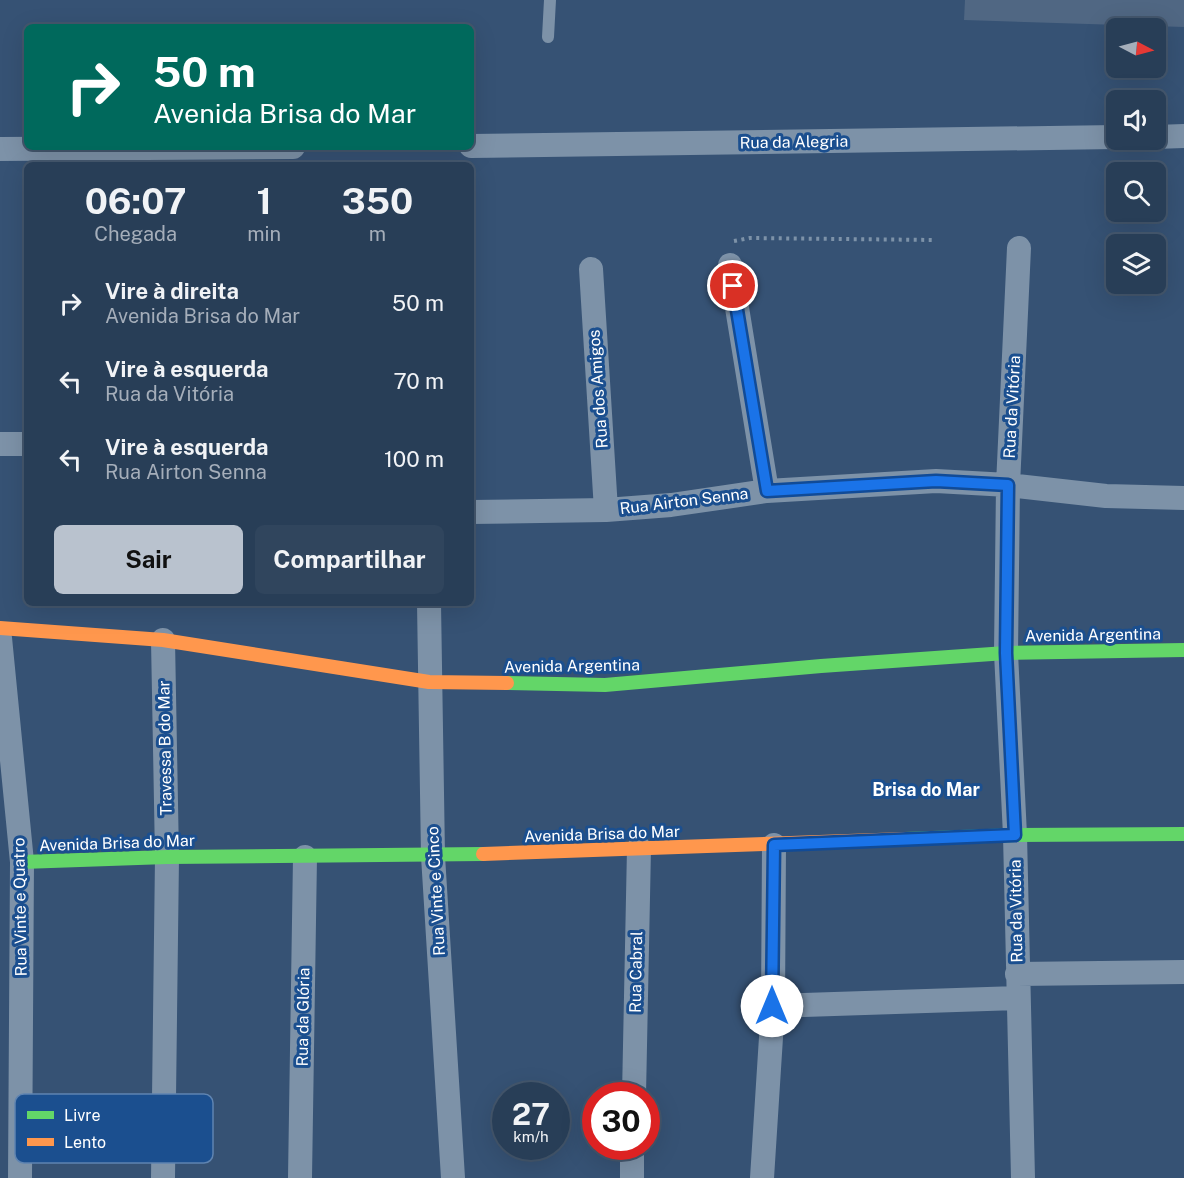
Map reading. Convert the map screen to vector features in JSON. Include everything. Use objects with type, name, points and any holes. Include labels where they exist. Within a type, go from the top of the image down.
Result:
[{"type":"street","points":[[1166,137],[1184,136]]},
{"type":"street","name":"Rua da Alegria","points":[[474,146],[1106,138]]},
{"type":"street","points":[[0,149],[24,149]]},
{"type":"street","name":"Rua da Vitória","points":[[1019,248],[1008,485],[1006,653],[1015,835],[1023,1178]]},
{"type":"street","points":[[730,265],[767,491]]},
{"type":"street","name":"Rua dos Amigos","points":[[591,269],[606,510]]},
{"type":"street","points":[[0,444],[24,444]]},
{"type":"street","name":"Rua Airton Senna","points":[[474,512],[606,510],[671,505],[767,491],[936,481],[1008,485],[1106,496],[1184,498]]},
{"type":"street","name":"Rua Vinte e Cinco","points":[[429,606],[433,856],[453,1178]]},
{"type":"street","name":"Avenida Argentina","points":[[0,628],[163,640],[429,682],[606,685],[1006,653],[1184,650]]},
{"type":"street","name":"Rua Vinte e Quatro","points":[[0,638],[22,862],[21,1094]]},
{"type":"street","name":"Travessa B do Mar","points":[[163,640],[167,857]]},
{"type":"street","name":"Avenida Brisa do Mar","points":[[22,862],[167,857],[433,856],[1015,835],[1184,834]]},
{"type":"street","points":[[762,1178],[772,1006],[774,845]]},
{"type":"street","name":"Rua Cabral","points":[[634,1082],[639,848]]},
{"type":"street","points":[[164,1094],[167,857]]},
{"type":"street","name":"Rua da Glória","points":[[300,1178],[305,857]]},
{"type":"street","points":[[1017,974],[1184,972]]},
{"type":"street","points":[[772,1006],[1018,998]]},
{"type":"street","points":[[632,1160],[632,1178]]},
{"type":"street","name":"Rua Vinte e Quatro","points":[[20,1163],[20,1178]]},
{"type":"street","points":[[163,1163],[163,1178]]},
{"type":"lane","points":[[548,37],[550,0]]},
{"type":"path","points":[[730,265],[728,250],[734,241],[750,238],[934,240]]},
{"type":"building","points":[[965,0],[1184,0],[1184,27],[1166,26],[1166,18],[1106,18],[1106,25],[964,20]]},
{"type":"traffic: fast","points":[[507,683],[605,685],[1006,653],[1184,650]]},
{"type":"traffic: fast","points":[[905,839],[1015,835],[1184,834]]},
{"type":"traffic: fast","points":[[22,862],[167,857],[483,854]]},
{"type":"traffic: slow","points":[[0,628],[163,640],[429,682],[507,683]]},
{"type":"traffic: slow","points":[[483,854],[905,839]]},
{"type":"district","name":"Brisa do Mar","points":[[926,789]]},
{"type":"route","points":[[733,286],[767,491],[936,481],[1008,485],[1006,653],[1015,835],[774,845],[772,1006]]}]
